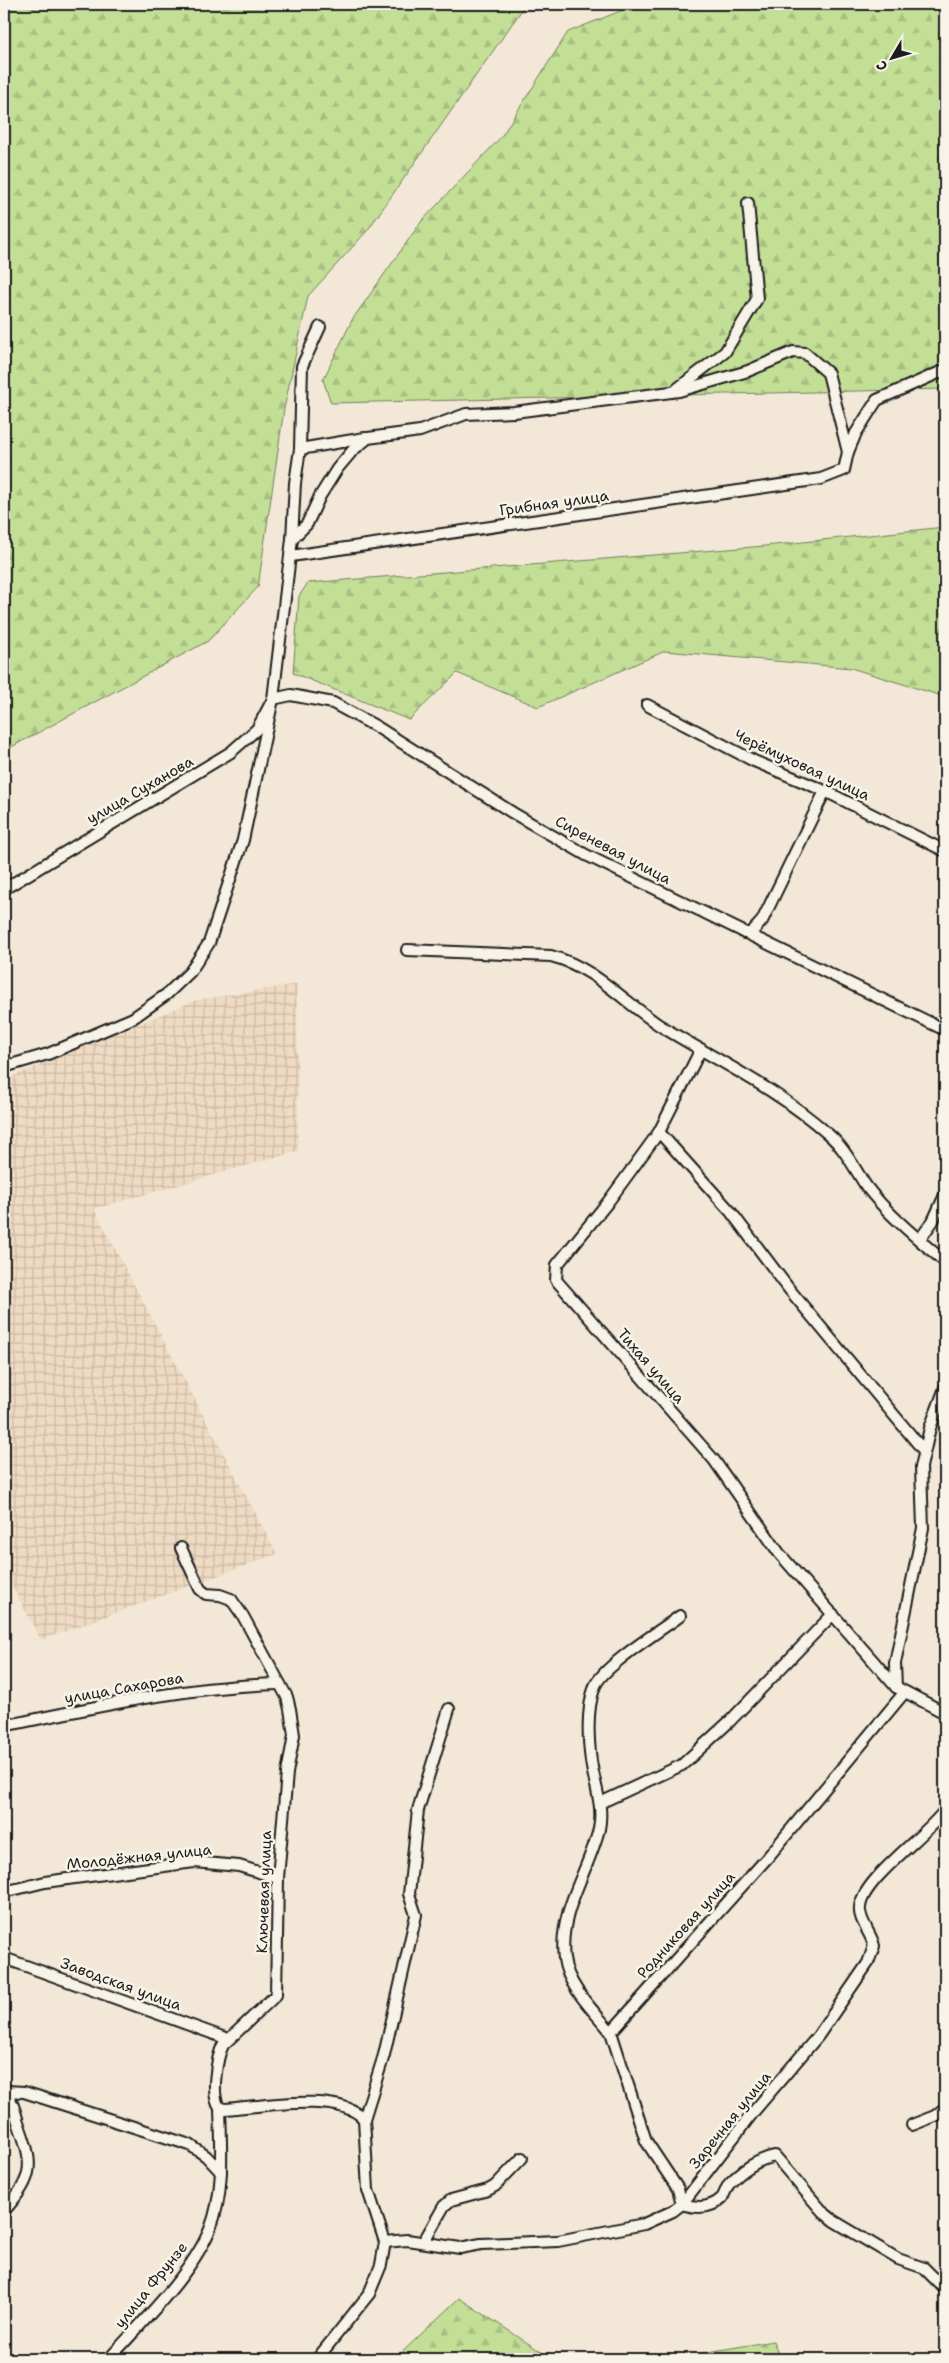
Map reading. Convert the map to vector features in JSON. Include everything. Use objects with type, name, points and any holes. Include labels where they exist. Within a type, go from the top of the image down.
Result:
[{"type":"street","points":[[672,392],[725,352],[757,300],[748,203]]},
{"type":"street","points":[[4,1067],[48,1054],[133,1018],[167,994],[190,972],[209,943],[243,840],[273,699],[291,556],[295,483],[300,449],[302,366],[320,327]]},
{"type":"street","points":[[300,449],[420,431],[466,414],[514,412],[672,392],[748,371],[793,352],[805,352],[828,373],[848,452]]},
{"type":"street","points":[[848,452],[866,414],[877,400],[945,370]]},
{"type":"street","points":[[292,539],[307,524],[320,496],[337,469],[352,450],[368,438]]},
{"type":"street","name":"Грибная улица","points":[[291,556],[821,479],[844,470],[848,452]]},
{"type":"street","name":"Сиреневая улица","points":[[273,699],[291,695],[334,703],[377,727],[513,813],[578,850],[945,1030]]},
{"type":"street","name":"улица Суханова","points":[[4,889],[232,752],[257,729],[273,699]]},
{"type":"street","name":"Черёмуховая улица","points":[[647,705],[754,761],[825,791],[945,851]]},
{"type":"street","points":[[744,933],[751,933],[762,921],[825,791]]},
{"type":"street","points":[[407,950],[532,955],[567,960],[586,970],[659,1024],[794,1106],[830,1135],[842,1148],[866,1185],[884,1207],[945,1262]]},
{"type":"street","name":"Тихая улица","points":[[701,1049],[660,1132],[608,1202],[556,1265],[556,1280],[714,1460],[779,1553],[900,1690]]},
{"type":"street","points":[[660,1132],[726,1206],[789,1289],[924,1451]]},
{"type":"street","points":[[920,1239],[933,1221],[945,1195]]},
{"type":"street","points":[[945,1388],[924,1451],[921,1467],[923,1528],[898,1649],[900,1690],[945,1713]]},
{"type":"street","name":"Ключевая улица","points":[[181,1548],[200,1589],[206,1594],[220,1595],[231,1599],[243,1616],[287,1697],[294,1735],[287,1773],[278,1878],[276,1995],[228,2039],[218,2055],[215,2098],[220,2108]]},
{"type":"street","points":[[600,1803],[682,1766],[730,1721],[833,1614]]},
{"type":"street","points":[[680,1616],[606,1672],[596,1685],[590,1732],[591,1762],[600,1803],[599,1828],[570,1905],[562,1936],[565,1962],[574,1984],[611,2032],[646,2141],[678,2189],[682,2204],[697,2208],[710,2205],[722,2197],[736,2177],[764,2158],[775,2156],[823,2212],[834,2221],[898,2259],[924,2268],[945,2289]]},
{"type":"street","name":"улица Сахарова","points":[[4,1726],[155,1695],[280,1684]]},
{"type":"street","name":"Родниковая улица","points":[[611,2032],[768,1857],[900,1690]]},
{"type":"street","points":[[316,2359],[369,2294],[381,2266],[385,2242],[368,2190],[364,2119],[384,2054],[416,1915],[409,1894],[418,1810],[449,1709]]},
{"type":"street","name":"Заречная улица","points":[[385,2242],[424,2241],[460,2248],[481,2244],[558,2241],[644,2224],[660,2218],[682,2204],[755,2110],[818,2036],[846,1997],[868,1962],[874,1946],[859,1909],[862,1899],[898,1855],[924,1834],[945,1810]]},
{"type":"street","name":"Молодёжная улица","points":[[4,1892],[45,1882],[194,1862],[239,1866],[278,1878]]},
{"type":"street","name":"Заводская улица","points":[[4,1958],[228,2039]]},
{"type":"street","points":[[5,2091],[24,2092],[190,2145],[206,2156],[220,2172]]},
{"type":"street","points":[[4,2211],[25,2181],[30,2156],[12,2102],[5,2091]]},
{"type":"street","points":[[220,2108],[313,2103],[333,2104],[354,2110],[364,2119]]},
{"type":"street","name":"улица Фрунзе","points":[[109,2359],[185,2270],[210,2228],[220,2172],[220,2108]]},
{"type":"street","points":[[912,2125],[935,2116],[945,2108]]},
{"type":"street","points":[[424,2241],[444,2206],[451,2200],[488,2190],[495,2186],[522,2158]]},
{"type":"shaded area","points":[[297,984],[298,1151],[94,1209],[277,1554],[41,1640],[4,1571],[4,1080],[196,1000]]},
{"type":"green space","points":[[4,4],[526,4],[367,231],[308,296],[284,409],[258,587],[208,641],[4,751]]},
{"type":"green space","points":[[638,4],[945,4],[945,389],[331,403],[323,380],[352,320],[421,222],[501,137],[568,32]]},
{"type":"green space","points":[[945,527],[945,697],[851,668],[665,651],[538,707],[457,673],[409,720],[293,673],[299,596],[308,583],[765,546]]},
{"type":"green space","points":[[459,2298],[552,2359],[395,2359]]},
{"type":"green space","points":[[773,2341],[780,2359],[666,2359]]}]
